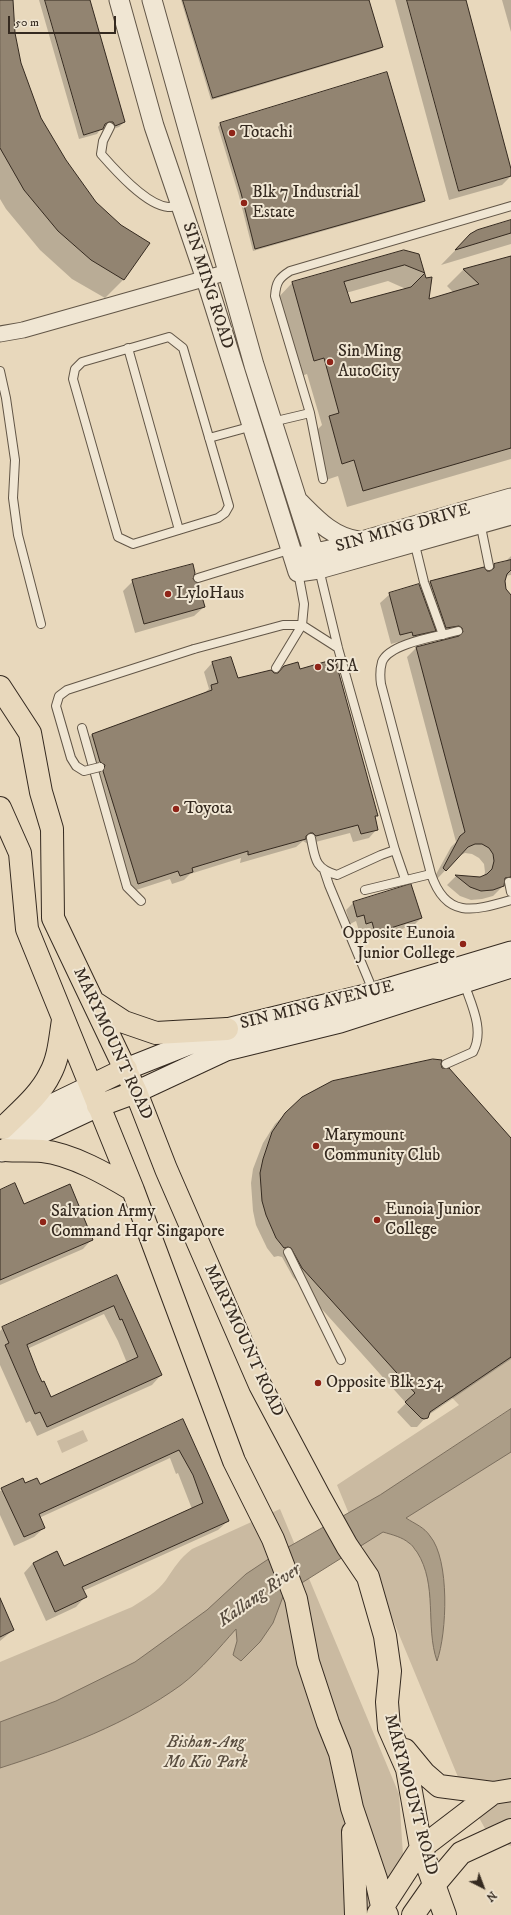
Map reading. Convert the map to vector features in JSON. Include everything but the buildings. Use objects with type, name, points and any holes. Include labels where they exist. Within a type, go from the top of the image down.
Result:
[{"type":"main road","name":"MARYMOUNT ROAD","points":[[0,687],[30,733],[41,792],[52,829],[53,918],[126,1069],[166,1168],[260,1386],[347,1546],[368,1577],[384,1636],[390,1672],[387,1702],[389,1728],[407,1769],[421,1848],[446,1915]]},
{"type":"main road","name":"MARYMOUNT ROAD","points":[[0,808],[20,853],[27,929],[133,1190],[234,1461],[274,1539],[296,1599],[308,1662],[328,1723],[340,1753],[352,1808],[376,1879],[382,1912]]},
{"type":"main road","name":"SIN MING AVENUE","points":[[126,1069],[227,1029],[374,993],[511,952]]},
{"type":"main road","name":"SIN MING AVENUE","points":[[136,1092],[226,1050],[340,1022],[511,967]]},
{"type":"main road","points":[[95,1003],[124,1022],[156,1033],[227,1029]]},
{"type":"main road","points":[[2,1129],[32,1098],[50,1074],[59,1048],[63,1020]]},
{"type":"main road","points":[[3,1151],[95,1096],[126,1069]]},
{"type":"main road","points":[[2,1129],[95,1096],[136,1092]]},
{"type":"main road","points":[[3,1151],[44,1151],[74,1160],[133,1190]]},
{"type":"main road","points":[[389,1728],[424,1773],[439,1786],[502,1791]]},
{"type":"main road","points":[[382,1912],[421,1848],[502,1791]]},
{"type":"main road","points":[[352,1808],[356,1915]]},
{"type":"main road","points":[[413,1915],[434,1885],[461,1853],[511,1830]]},
{"type":"street","name":"SIN MING ROAD","points":[[119,0],[154,126],[206,278],[262,424],[296,499],[316,561]]},
{"type":"street","name":"SIN MING ROAD","points":[[152,0],[228,272],[262,424],[295,559]]},
{"type":"street","points":[[0,334],[28,328],[228,272]]},
{"type":"street","name":"SIN MING DRIVE","points":[[479,516],[511,498]]},
{"type":"street","points":[[296,499],[333,533],[344,539],[358,541]]},
{"type":"street","name":"SIN MING DRIVE","points":[[295,559],[316,561],[479,516],[511,515]]},
{"type":"street","name":"SIN MING DRIVE","points":[[316,561],[358,541],[413,534]]},
{"type":"lane","points":[[110,127],[103,141],[101,154],[116,171],[150,200],[167,207],[181,206]]},
{"type":"lane","points":[[323,479],[310,413],[275,296],[279,278],[290,271],[511,206]]},
{"type":"lane","points":[[169,337],[183,348],[229,506],[225,513],[218,518],[133,544],[118,537],[73,379],[75,369],[82,362],[128,348],[169,337]]},
{"type":"lane","points":[[128,348],[179,530]]},
{"type":"lane","points":[[0,371],[6,398],[15,460],[13,498],[18,536],[41,624]]},
{"type":"lane","points":[[209,438],[310,413]]},
{"type":"lane","points":[[479,516],[489,566]]},
{"type":"lane","points":[[413,534],[424,582],[443,635]]},
{"type":"lane","points":[[198,578],[295,559],[304,604],[302,625],[276,668]]},
{"type":"lane","points":[[316,561],[338,648],[395,850],[405,879]]},
{"type":"lane","points":[[100,767],[84,771],[76,766],[71,758],[56,706],[59,696],[67,690],[194,649],[283,625],[302,625],[338,648]]},
{"type":"lane","points":[[458,631],[395,649],[386,656],[382,662],[380,676],[381,684],[431,874],[443,899],[457,908],[478,909],[511,900]]},
{"type":"lane","points":[[82,728],[127,887],[141,901]]},
{"type":"lane","points":[[311,838],[315,859],[321,869],[340,875],[381,855],[395,850]]},
{"type":"lane","points":[[324,870],[329,886],[374,993]]},
{"type":"lane","points":[[365,890],[405,879],[431,874]]},
{"type":"lane","points":[[509,882],[511,892]]},
{"type":"lane","points":[[446,1064],[473,1052],[478,1039],[479,1030],[463,982]]},
{"type":"lane","points":[[288,1252],[340,1360]]},
{"type":"green space","points":[[511,1183],[511,1846],[492,1841],[463,1789],[337,1485],[459,1405],[287,1225]]},
{"type":"green space","points":[[83,1430],[88,1441],[62,1453],[57,1441]]},
{"type":"green space","name":"Bishan-Ang Mo Kio Park","points":[[280,1509],[399,1794],[403,1855],[386,1915],[0,1915],[0,1662],[132,1607],[155,1592],[166,1580],[180,1560],[192,1549]]},
{"type":"water","name":"Kallang River","points":[[511,1409],[511,1452],[406,1518],[428,1533],[436,1547],[441,1562],[445,1597],[443,1633],[437,1661],[432,1634],[427,1578],[423,1565],[417,1552],[410,1544],[400,1538],[383,1532],[284,1594],[273,1623],[260,1642],[241,1661],[233,1655],[237,1641],[236,1629],[210,1658],[181,1685],[139,1712],[94,1734],[0,1768],[0,1722],[56,1701],[135,1662],[207,1610],[246,1574],[276,1554],[380,1495]]},
{"type":"place","name":"Totachi","points":[[232,133]]},
{"type":"place","name":"Blk 7 Industrial Estate","points":[[244,203]]},
{"type":"place","name":"Sin Ming AutoCity","points":[[330,362]]},
{"type":"place","name":"LyloHaus","points":[[168,594]]},
{"type":"place","name":"STA","points":[[318,667]]},
{"type":"place","name":"Toyota","points":[[176,809]]},
{"type":"place","name":"Opposite Eunoia Junior College","points":[[463,944]]},
{"type":"place","name":"Marymount Community Club","points":[[316,1146]]},
{"type":"place","name":"Eunoia Junior College","points":[[377,1220]]},
{"type":"place","name":"Salvation Army Command Hqr Singapore","points":[[43,1222]]},
{"type":"place","name":"Opposite Blk 254","points":[[318,1383]]}]
